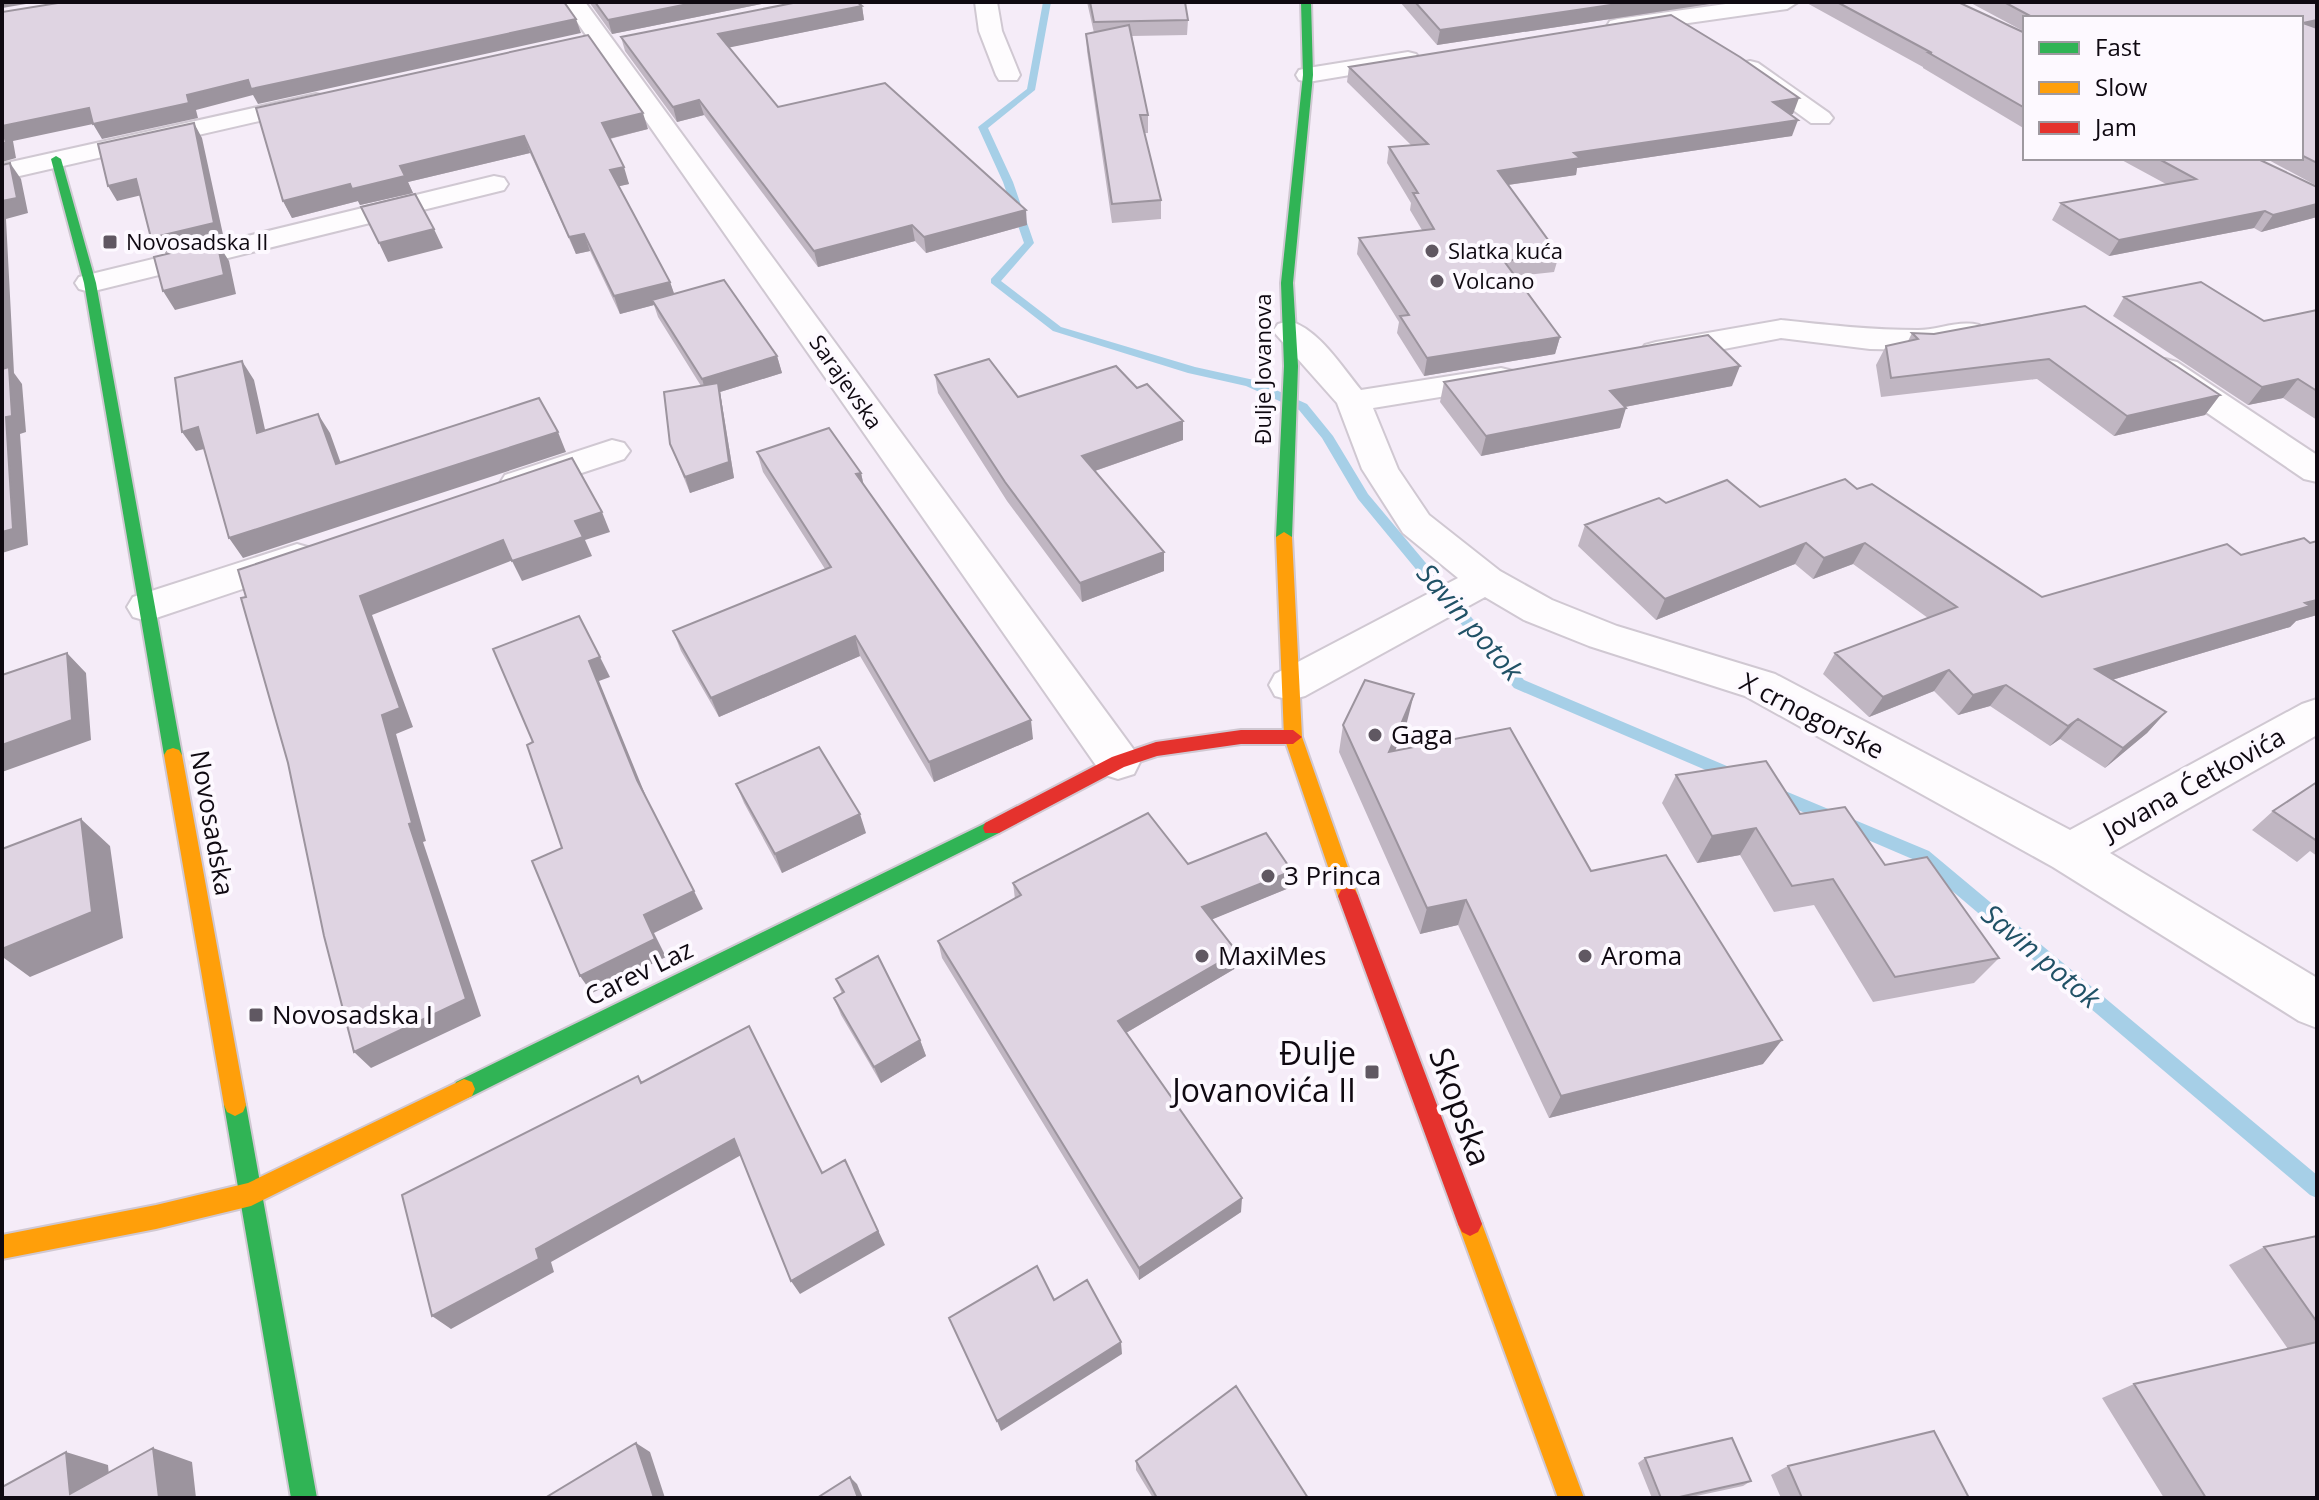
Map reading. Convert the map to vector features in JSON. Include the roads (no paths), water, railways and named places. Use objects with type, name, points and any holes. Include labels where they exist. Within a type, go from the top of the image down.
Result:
[{"type":"street","name":"Sarajevska","points":[[574,2],[613,41],[1118,762]]},
{"type":"street","points":[[986,2],[986,20],[991,38],[1008,75]]},
{"type":"street","name":"Đulje Jovanova","points":[[1293,737],[1284,543],[1290,349],[1287,283],[1308,75],[1306,2]]},
{"type":"street","points":[[1588,31],[1787,2]]},
{"type":"street","points":[[1679,18],[1705,36]]},
{"type":"street","points":[[569,45],[613,41]]},
{"type":"street","points":[[1731,54],[1820,118]]},
{"type":"street","points":[[1308,75],[1432,55]]},
{"type":"street","points":[[2,172],[336,97]]},
{"type":"street","name":"Novosadska","points":[[56,159],[90,283],[304,1498]]},
{"type":"street","points":[[90,283],[494,184]]},
{"type":"street","points":[[1633,356],[1781,329],[1870,339],[1923,340],[1994,327]]},
{"type":"street","name":"X crnogorske","points":[[1290,349],[1314,354],[1353,401],[1380,469],[1416,524],[1474,586],[1590,631],[1760,685],[2070,853],[2317,1005]]},
{"type":"street","points":[[2146,356],[2317,471]]},
{"type":"street","points":[[1353,401],[1527,374]]},
{"type":"street","points":[[492,491],[612,451]]},
{"type":"street","points":[[147,607],[327,546]]},
{"type":"street","points":[[1290,685],[1474,586]]},
{"type":"street","name":"Jovana Ćetkovića","points":[[2070,853],[2317,715]]},
{"type":"street","name":"Carev Laz","points":[[2,1247],[156,1217],[251,1194],[1055,797],[1118,762],[1189,742],[1293,737]]},
{"type":"street","name":"Skopska","points":[[1293,737],[1310,793],[1571,1498]]},
{"type":"waterway","name":"Savin potok","points":[[1047,2],[1031,90],[983,127],[1008,182],[1029,243],[995,281],[1057,329],[1192,370],[1250,383],[1303,407],[1327,436],[1363,496],[1519,684],[1735,776]]},
{"type":"waterway","name":"Savin potok","points":[[1771,791],[1923,856],[2317,1188]]},
{"type":"place","name":"Novosadska II","points":[[110,242]]},
{"type":"place","name":"Slatka kuća","points":[[1432,251]]},
{"type":"place","name":"Volcano","points":[[1437,281]]},
{"type":"place","name":"Gaga","points":[[1375,735]]},
{"type":"place","name":"3 Princa","points":[[1268,876]]},
{"type":"place","name":"MaxiMes","points":[[1202,956]]},
{"type":"place","name":"Aroma","points":[[1585,956]]},
{"type":"place","name":"Novosadska I","points":[[256,1015]]},
{"type":"place","name":"Đulje Jovanovića II","points":[[1372,1072]]}]
